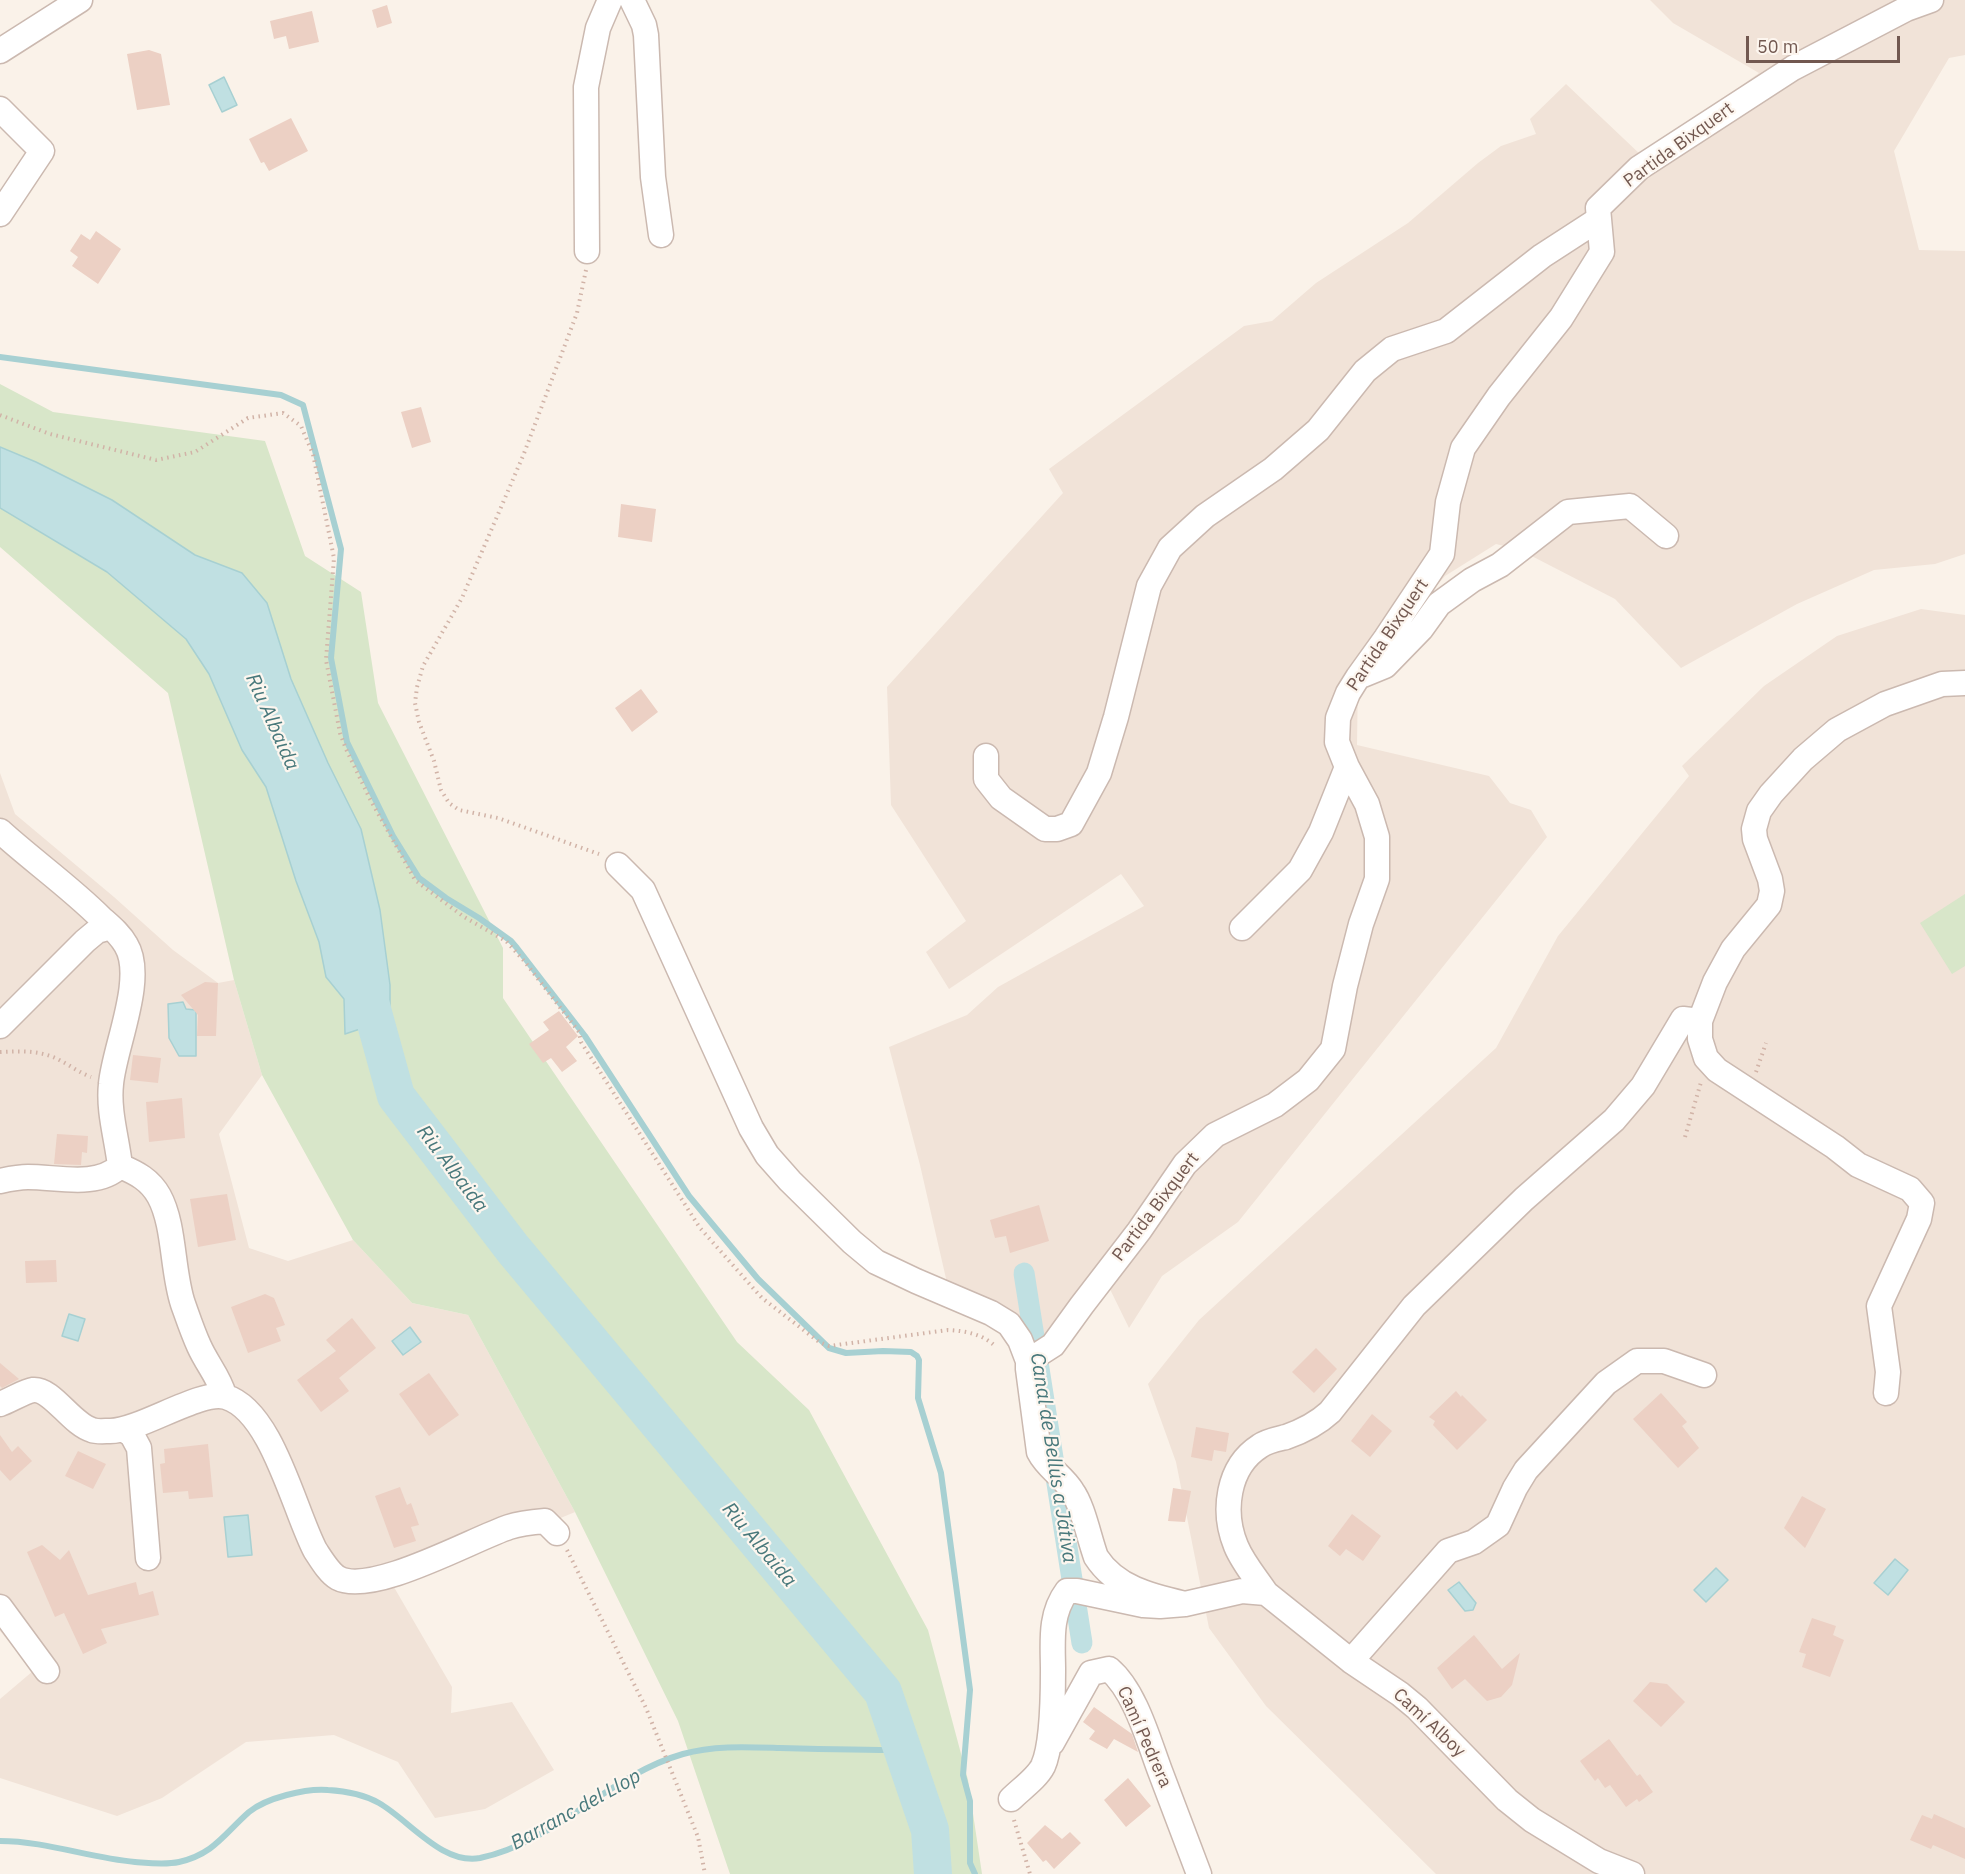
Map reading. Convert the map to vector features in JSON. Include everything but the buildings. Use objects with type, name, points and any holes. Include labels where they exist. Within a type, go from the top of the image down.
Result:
[{"type":"street","points":[[0,51],[80,0]]},
{"type":"street","points":[[587,252],[586,87],[598,28],[610,0]]},
{"type":"street","points":[[632,0],[646,34],[653,177],[661,235]]},
{"type":"street","name":"Partida Bixquert","points":[[1028,1361],[1053,1345],[1139,1231],[1185,1164],[1215,1135],[1275,1105],[1308,1080],[1333,1049],[1345,986],[1361,924],[1377,879],[1377,837],[1367,804],[1347,767],[1337,742],[1338,718],[1348,693],[1358,677],[1442,554],[1448,502],[1463,448],[1499,396],[1561,318],[1602,252],[1598,208],[1639,168],[1793,68],[1906,9],[1931,0]]},
{"type":"street","points":[[0,109],[42,151],[0,214]]},
{"type":"street","points":[[986,756],[986,779],[1001,798],[1045,829],[1057,829],[1071,824],[1099,773],[1116,717],[1149,586],[1170,548],[1205,516],[1273,469],[1318,430],[1365,371],[1392,349],[1446,331],[1542,256],[1599,219]]},
{"type":"street","points":[[1358,677],[1385,666],[1421,629],[1439,604],[1472,580],[1500,566],[1568,512],[1630,506],[1666,536]]},
{"type":"street","points":[[1886,1393],[1888,1372],[1879,1306],[1919,1219],[1922,1203],[1910,1189],[1858,1165],[1750,1090],[1717,1070],[1706,1058],[1700,1039],[1700,1021],[1715,982],[1733,949],[1769,905],[1772,891],[1770,879],[1755,839],[1754,830],[1759,811],[1771,794],[1803,759],[1837,730],[1885,704],[1942,684],[1965,683]]},
{"type":"street","points":[[1242,928],[1300,870],[1321,832],[1347,767]]},
{"type":"street","points":[[0,831],[85,902],[126,945],[132,966],[129,1004],[111,1081],[111,1109],[120,1166]]},
{"type":"street","points":[[618,865],[643,890],[751,1128],[767,1155],[852,1242],[876,1262],[991,1312],[1009,1324],[1020,1340],[1028,1361],[1039,1452],[1042,1460],[1075,1494],[1094,1551],[1102,1566],[1111,1575],[1145,1594],[1185,1604]]},
{"type":"street","points":[[0,1026],[85,940],[97,931],[111,927]]},
{"type":"street","name":"Camí Alboy","points":[[1632,1874],[1599,1861],[1532,1820],[1507,1800],[1417,1708],[1351,1661],[1266,1593],[1237,1548],[1231,1533],[1230,1491],[1239,1466],[1248,1455],[1262,1445],[1302,1431],[1317,1423],[1330,1412],[1414,1306],[1524,1199],[1614,1120],[1643,1086],[1683,1019],[1700,1021]]},
{"type":"street","points":[[0,1181],[26,1177],[98,1178],[112,1174],[120,1166]]},
{"type":"street","points":[[120,1166],[146,1179],[159,1196],[166,1216],[182,1302],[199,1346],[218,1377],[224,1395]]},
{"type":"street","points":[[1351,1661],[1448,1551],[1474,1542],[1498,1524],[1526,1470],[1606,1383],[1637,1361],[1664,1360],[1704,1375]]},
{"type":"street","points":[[0,1404],[33,1390],[48,1393],[77,1422],[92,1430],[112,1431],[207,1398],[224,1395],[237,1401],[250,1412],[276,1453],[306,1533],[322,1561],[338,1578],[352,1582],[371,1581],[394,1574],[511,1527],[545,1521],[557,1533]]},
{"type":"street","points":[[123,1429],[132,1435],[139,1448],[148,1558]]},
{"type":"street","points":[[1011,1799],[1042,1768],[1048,1749],[1053,1670],[1053,1625],[1058,1605],[1067,1592],[1077,1591],[1143,1605],[1160,1606],[1185,1604],[1242,1591],[1266,1593]]},
{"type":"street","points":[[0,1607],[47,1671]]},
{"type":"street","name":"Camí Pedrera","points":[[1048,1749],[1091,1673],[1109,1669],[1116,1675],[1127,1692],[1143,1727],[1199,1874]]},
{"type":"path","points":[[587,252],[586,272],[577,313],[531,434],[462,598],[423,666],[417,687],[416,703],[419,722],[434,761],[441,790],[449,804],[459,810],[498,818],[595,852],[618,865]]},
{"type":"path","points":[[0,416],[50,434],[156,460],[195,452],[248,418],[283,413],[301,426],[313,454],[334,558],[326,660],[340,733],[370,800],[415,880],[464,917],[506,941],[525,962],[579,1032],[581,1042],[700,1228],[762,1298],[819,1342],[829,1346],[948,1330],[965,1331],[987,1338],[1001,1351]]},
{"type":"path","points":[[1750,1090],[1766,1043]]},
{"type":"path","points":[[0,1052],[44,1053],[104,1083],[111,1081]]},
{"type":"path","points":[[1685,1137],[1702,1077]]},
{"type":"path","points":[[557,1533],[574,1562],[646,1708],[698,1837],[705,1874]]},
{"type":"path","points":[[1011,1799],[1011,1809],[1030,1874]]},
{"type":"shaded area","points":[[1650,0],[1965,0],[1965,55],[1949,58],[1894,151],[1919,250],[1965,251],[1965,554],[1935,564],[1874,570],[1797,604],[1681,668],[1615,599],[1520,550],[1496,544],[1445,576],[1358,677],[1357,745],[1489,776],[1510,803],[1531,810],[1547,837],[1238,1222],[1162,1276],[1129,1328],[1104,1277],[1028,1369],[1020,1340],[950,1296],[920,1165],[889,1047],[967,1015],[998,987],[1144,906],[1121,874],[949,989],[926,952],[966,921],[891,805],[887,687],[1063,493],[1049,469],[1244,326],[1272,321],[1316,283],[1408,223],[1501,146],[1536,134],[1530,119],[1566,84],[1642,156],[1759,73],[1673,23]]},
{"type":"shaded area","points":[[1921,609],[1965,615],[1965,1874],[1436,1874],[1266,1706],[1209,1628],[1176,1462],[1148,1384],[1199,1320],[1496,1048],[1558,936],[1689,776],[1682,766],[1764,686],[1837,636]]},
{"type":"shaded area","points":[[0,773],[15,814],[173,950],[218,983],[234,980],[262,1075],[219,1134],[249,1248],[288,1261],[353,1240],[412,1303],[468,1315],[575,1512],[489,1548],[391,1582],[452,1687],[451,1713],[512,1702],[554,1770],[485,1809],[435,1818],[398,1762],[334,1735],[246,1742],[162,1798],[117,1816],[0,1778],[0,1699],[33,1671],[0,1631]]},
{"type":"green space","points":[[0,384],[53,412],[265,441],[305,556],[361,592],[378,703],[503,948],[503,998],[737,1342],[809,1410],[928,1630],[968,1780],[982,1874],[730,1874],[678,1721],[575,1512],[468,1315],[412,1303],[353,1240],[262,1075],[234,980],[168,693],[0,547]]},
{"type":"green space","points":[[1965,894],[1965,966],[1952,974],[1920,923]]},
{"type":"water","points":[[224,77],[237,105],[222,112],[209,85]]},
{"type":"water","points":[[0,447],[36,462],[112,500],[195,555],[242,573],[267,603],[291,679],[328,763],[361,829],[380,910],[390,985],[390,1019],[345,1034],[344,999],[326,977],[319,942],[296,881],[266,787],[242,750],[209,674],[186,639],[107,572],[0,508]]},
{"type":"water","points":[[183,1002],[186,1009],[196,1010],[196,1056],[179,1056],[169,1038],[168,1004]]},
{"type":"water","points":[[69,1314],[85,1319],[78,1341],[62,1336]]},
{"type":"water","points":[[410,1327],[421,1342],[403,1355],[392,1341]]},
{"type":"water","points":[[248,1515],[252,1555],[228,1557],[224,1517]]},
{"type":"water","points":[[1895,1559],[1908,1570],[1888,1595],[1874,1583]]},
{"type":"water","points":[[1716,1568],[1728,1580],[1706,1602],[1694,1590]]},
{"type":"water","points":[[1459,1582],[1476,1603],[1473,1610],[1465,1611],[1448,1590]]},
{"type":"waterway","points":[[0,357],[281,395],[303,405],[341,549],[331,658],[347,742],[393,836],[419,878],[511,941],[585,1036],[689,1196],[758,1279],[829,1348],[846,1353],[911,1352],[917,1356],[919,1360],[918,1398],[941,1473],[970,1690],[963,1775],[970,1801],[970,1863],[975,1874]]},
{"type":"waterway","name":"Riu Albaida","points":[[362,973],[396,1096],[513,1249],[883,1692],[930,1830],[933,1874]]},
{"type":"waterway","name":"Canal de Bellús a Játiva","points":[[1024,1273],[1082,1643]]},
{"type":"waterway","name":"Barranc del Llop","points":[[0,1841],[34,1844],[118,1860],[174,1863],[201,1854],[210,1848],[249,1812],[265,1802],[298,1792],[328,1790],[367,1797],[379,1803],[439,1848],[452,1855],[480,1858],[508,1850],[533,1838],[631,1777],[683,1754],[732,1747],[903,1750]]}]
